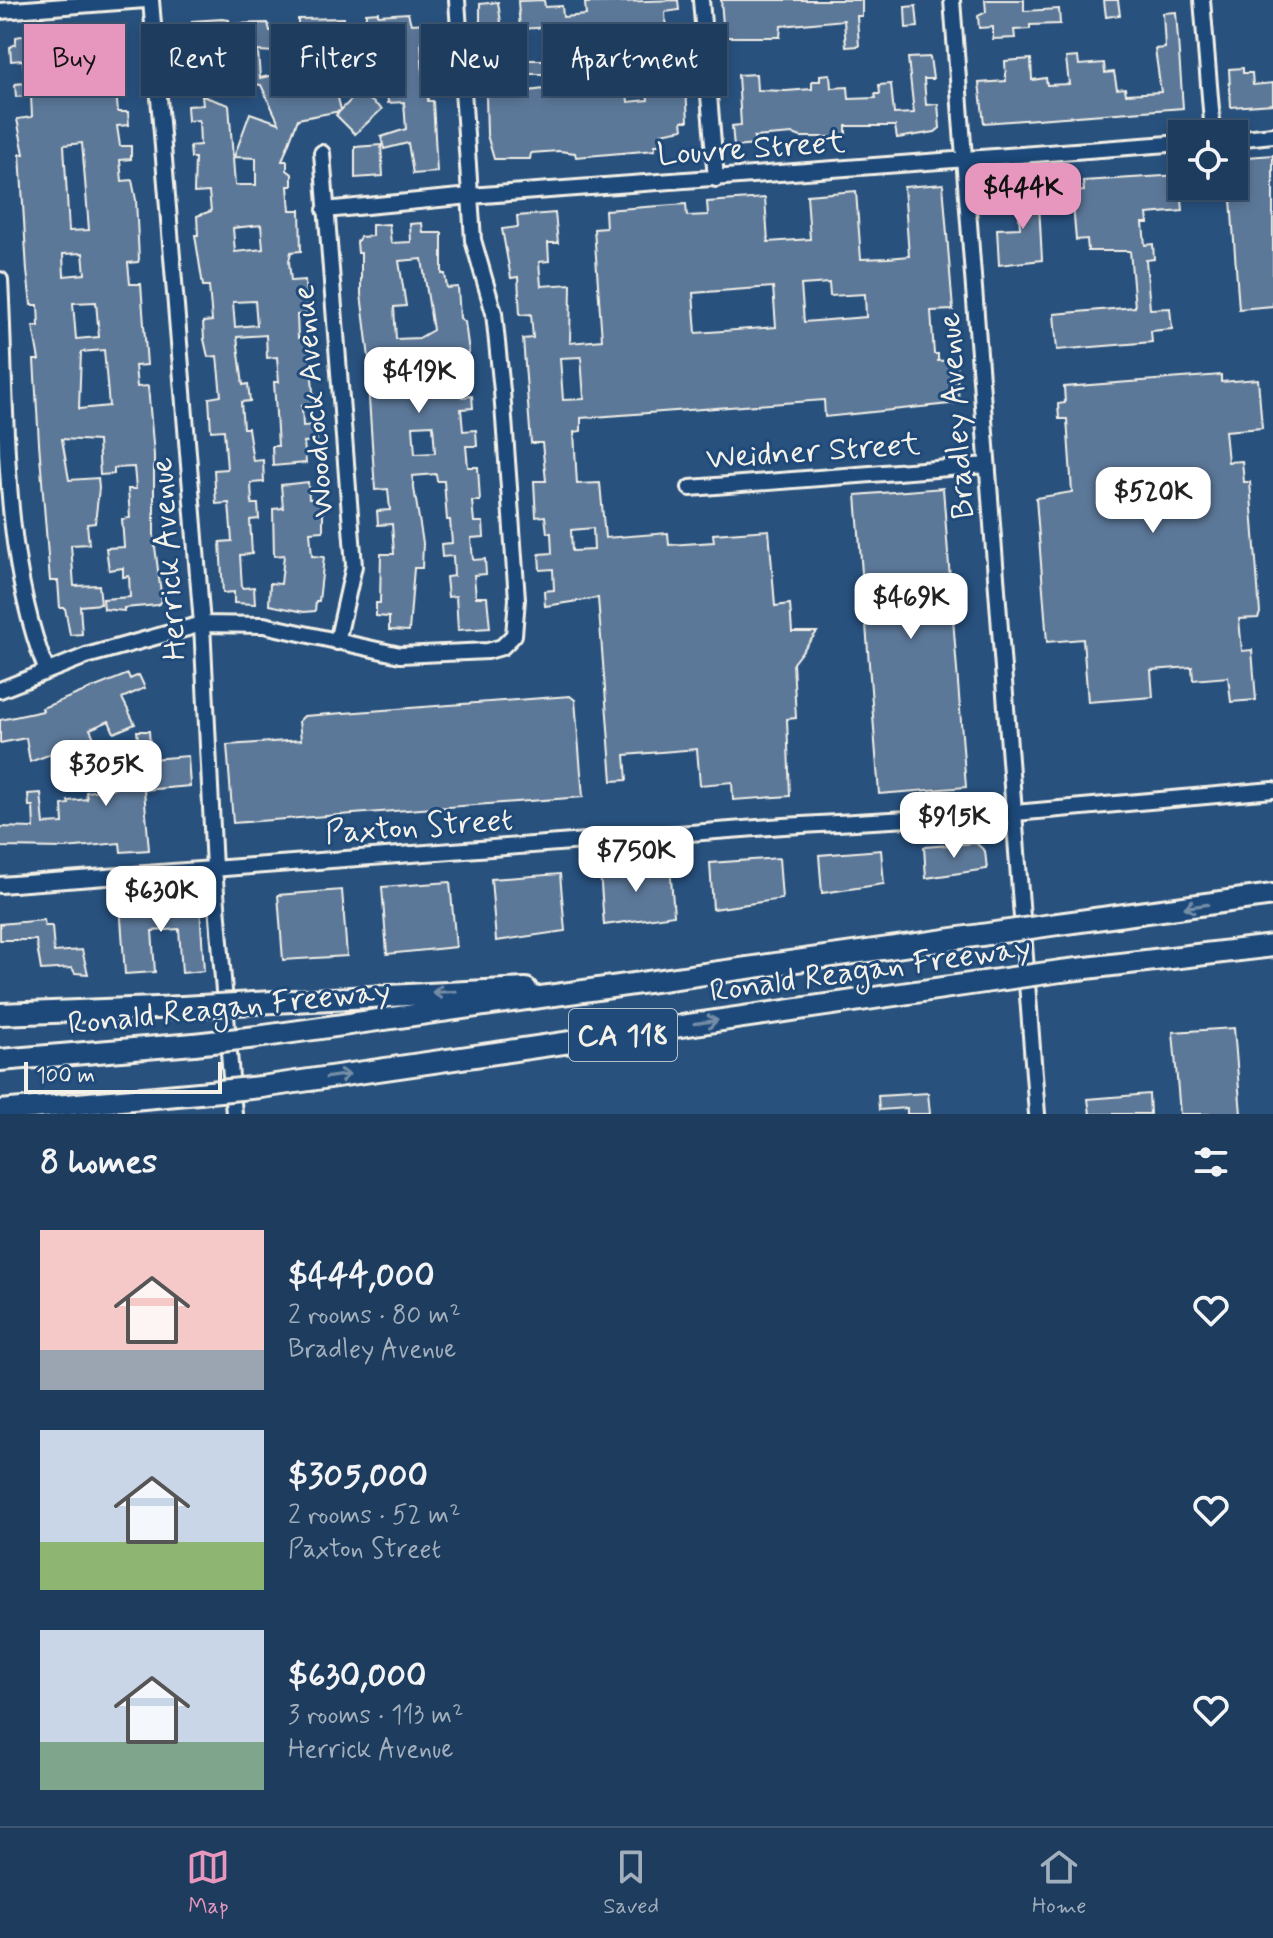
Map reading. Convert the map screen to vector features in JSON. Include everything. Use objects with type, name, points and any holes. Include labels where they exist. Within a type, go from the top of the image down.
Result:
[{"type":"highway","name":"Ronald Reagan Freeway","points":[[0,1060],[257,1037],[1273,895]]},
{"type":"highway","name":"Ronald Reagan Freeway","points":[[0,1111],[261,1087],[1061,971],[1273,946]]},
{"type":"highway","points":[[0,1014],[634,986]]},
{"type":"highway","points":[[89,1114],[199,1093]]},
{"type":"street","points":[[0,11],[148,0]]},
{"type":"street","name":"Herrick Avenue","points":[[148,0],[202,624],[214,868],[234,1114]]},
{"type":"street","points":[[0,690],[46,669],[202,624],[264,625],[400,655],[488,651],[502,647],[514,635],[517,599],[502,391],[494,313],[473,240],[457,0]]},
{"type":"street","points":[[701,0],[716,179]]},
{"type":"street","name":"Bradley Avenue","points":[[952,0],[1037,1114]]},
{"type":"street","points":[[1202,0],[1212,120]]},
{"type":"street","points":[[1248,138],[1273,135]]},
{"type":"street","name":"Louvre Street","points":[[325,210],[470,196],[1168,144]]},
{"type":"street","name":"Woodcock Avenue","points":[[322,153],[354,566],[337,642]]},
{"type":"street","points":[[0,280],[6,530],[36,645],[46,669]]},
{"type":"street","name":"Weidner Street","points":[[690,488],[987,465]]},
{"type":"street","name":"Paxton Street","points":[[0,885],[1015,813],[1273,790]]},
{"type":"building","points":[[544,0],[545,7],[562,6],[563,17],[586,15],[585,3],[678,0],[679,10],[665,12],[666,24],[543,24],[543,28],[527,29],[527,24],[520,24],[518,1]]},
{"type":"building","points":[[721,0],[862,0],[862,16],[857,16],[859,46],[846,47],[844,20],[781,26],[780,37],[727,37],[727,24],[723,24]]},
{"type":"building","points":[[985,0],[1024,0],[1024,11],[1059,9],[1060,24],[1030,25],[1030,29],[1014,30],[1015,38],[993,39],[993,27],[979,28],[978,16],[986,12]]},
{"type":"building","points":[[1104,0],[1118,0],[1120,15],[1106,17]]},
{"type":"building","points":[[498,2],[501,24],[480,24],[480,4]]},
{"type":"building","points":[[916,6],[918,27],[906,28],[905,7]]},
{"type":"building","points":[[378,12],[378,15],[408,13],[411,24],[428,23],[421,24],[421,96],[428,96],[428,101],[433,101],[437,172],[413,174],[408,143],[384,149],[381,137],[406,129],[404,102],[388,103],[387,96],[405,96],[405,24],[366,24],[366,13]]},
{"type":"building","points":[[1176,12],[1183,108],[984,123],[979,83],[1006,81],[1005,61],[1031,59],[1032,80],[1046,78],[1047,85],[1069,84],[1066,58],[1078,57],[1079,65],[1104,63],[1105,73],[1114,72],[1117,89],[1125,88],[1126,94],[1161,92],[1155,49],[1165,48],[1163,13]]},
{"type":"building","points":[[344,18],[344,24],[298,24],[298,19]]},
{"type":"building","points":[[229,20],[230,24],[192,24],[192,21]]},
{"type":"building","points":[[268,23],[271,52],[258,51],[260,78],[271,76],[271,96],[338,96],[341,110],[355,96],[364,96],[382,109],[355,134],[336,115],[340,111],[298,119],[282,161],[287,161],[287,170],[292,174],[292,186],[288,186],[290,210],[300,210],[301,251],[291,252],[289,261],[291,281],[305,280],[307,314],[297,315],[298,338],[309,337],[314,405],[302,406],[303,426],[316,425],[317,441],[304,442],[306,463],[273,466],[272,446],[278,446],[274,382],[279,382],[277,357],[267,358],[266,335],[237,337],[243,385],[248,384],[250,401],[241,402],[243,428],[248,428],[253,461],[263,460],[264,482],[251,483],[252,504],[258,504],[259,519],[250,520],[252,554],[240,555],[242,588],[254,587],[255,604],[234,603],[234,592],[223,593],[220,542],[232,541],[229,503],[216,504],[214,470],[227,469],[224,430],[211,431],[209,398],[221,396],[217,356],[208,357],[204,339],[203,322],[212,321],[209,286],[203,286],[195,235],[198,235],[197,216],[211,211],[209,192],[194,193],[195,158],[191,158],[190,146],[200,145],[199,120],[188,121],[187,106],[203,105],[202,96],[229,105],[235,185],[256,185],[256,158],[234,157],[250,113],[279,123],[261,85],[255,84],[255,24],[230,24]],"holes":[[[261,225],[263,249],[235,252],[233,228]],[[255,301],[257,325],[235,327],[233,302]]]},
{"type":"building","points":[[24,36],[24,72],[23,60],[11,61],[10,47],[16,44],[16,37]]},
{"type":"building","points":[[930,57],[933,79],[924,79],[926,105],[938,104],[940,128],[935,132],[897,138],[895,126],[846,126],[846,137],[801,137],[793,134],[754,137],[755,145],[734,147],[732,126],[741,125],[738,75],[756,74],[757,90],[786,91],[812,89],[812,81],[820,81],[820,75],[830,74],[831,88],[848,87],[849,99],[876,98],[875,94],[880,94],[879,85],[891,84],[894,114],[914,113],[908,58]]},
{"type":"building","points":[[527,60],[543,60],[543,74],[527,74]]},
{"type":"building","points":[[1243,68],[1243,73],[1252,73],[1253,85],[1273,83],[1273,104],[1231,107],[1229,69]]},
{"type":"building","points":[[24,83],[24,96],[31,96],[16,97],[15,84]]},
{"type":"building","points":[[543,89],[545,97],[627,96],[628,102],[648,100],[648,96],[686,96],[688,121],[682,121],[683,129],[661,133],[662,145],[655,145],[655,150],[576,157],[575,153],[559,151],[531,153],[530,159],[494,159],[487,135],[486,96],[527,96],[527,91]]},
{"type":"building","points":[[31,96],[116,96],[118,112],[128,112],[129,125],[117,126],[120,146],[131,146],[131,159],[120,160],[122,181],[132,180],[136,200],[139,259],[138,262],[128,263],[130,284],[141,284],[147,365],[135,366],[137,387],[148,386],[154,455],[154,539],[162,601],[158,605],[124,608],[124,611],[104,609],[103,599],[130,597],[129,576],[123,577],[123,568],[109,570],[106,548],[124,547],[122,519],[130,518],[128,489],[136,489],[134,467],[114,468],[114,474],[100,475],[98,441],[62,439],[69,480],[98,478],[95,523],[87,524],[89,544],[71,545],[74,586],[99,585],[101,604],[80,606],[82,634],[70,635],[65,608],[60,608],[58,581],[50,581],[34,360],[39,360],[33,326],[39,326],[38,305],[31,305],[27,271],[20,154],[24,154],[17,119],[32,117]],"holes":[[[82,143],[89,230],[69,231],[64,145]],[[83,253],[85,274],[64,276],[63,254]],[[96,302],[99,337],[76,339],[73,303]],[[104,350],[109,406],[79,409],[81,352]]]},
{"type":"building","points":[[381,145],[383,176],[355,178],[355,147]]},
{"type":"building","points":[[1273,155],[1273,306],[1239,309],[1231,200],[1248,200],[1248,157]]},
{"type":"building","points":[[1168,176],[1168,200],[1182,200],[1183,211],[1147,214],[1148,223],[1143,223],[1145,245],[1153,244],[1154,259],[1146,260],[1150,309],[1170,308],[1172,329],[1151,331],[1152,342],[1057,350],[1054,314],[1135,307],[1130,251],[1088,251],[1087,239],[1076,240],[1072,192],[1084,191],[1083,181]]},
{"type":"building","points":[[943,184],[953,310],[931,311],[934,354],[938,354],[938,361],[956,360],[959,403],[825,417],[824,400],[581,418],[581,431],[574,432],[577,484],[600,483],[605,538],[668,533],[669,545],[714,542],[713,534],[769,530],[775,606],[790,604],[792,632],[817,632],[793,663],[796,718],[787,719],[790,796],[733,800],[732,782],[700,785],[697,749],[625,755],[627,780],[612,781],[598,598],[545,606],[544,591],[554,590],[553,569],[540,570],[539,554],[552,553],[551,533],[547,533],[545,516],[536,517],[534,481],[546,481],[542,443],[531,443],[523,339],[533,338],[531,314],[520,315],[518,277],[511,278],[502,229],[518,227],[517,216],[555,213],[558,243],[548,243],[549,261],[539,262],[541,286],[571,284],[570,343],[602,340],[594,229],[606,228],[605,210],[686,204],[687,216],[708,215],[707,202],[765,198],[768,242],[810,239],[807,195],[856,191],[861,259],[888,258],[909,256],[904,187]],"holes":[[[829,283],[830,296],[865,294],[866,317],[804,322],[801,285]],[[773,287],[776,327],[696,333],[693,293]],[[581,357],[584,399],[563,400],[560,358]],[[593,528],[594,550],[572,551],[571,530]]]},
{"type":"building","points":[[1038,185],[1042,260],[999,265],[997,229],[1020,228],[1017,186]]},
{"type":"building","points":[[422,223],[423,233],[442,233],[442,274],[445,274],[447,288],[458,287],[460,318],[465,322],[469,352],[466,357],[454,358],[462,397],[472,396],[473,408],[461,409],[463,431],[476,430],[477,446],[466,446],[468,467],[478,467],[480,501],[472,501],[474,522],[483,522],[484,537],[471,538],[473,560],[485,559],[486,574],[474,575],[476,597],[487,597],[490,628],[458,630],[456,596],[448,597],[446,577],[454,576],[453,556],[442,557],[441,544],[452,543],[450,520],[447,520],[444,481],[437,481],[436,474],[412,476],[423,543],[422,568],[414,568],[409,631],[389,630],[389,617],[376,616],[376,603],[380,603],[381,554],[394,554],[392,524],[378,525],[377,511],[390,510],[388,489],[375,490],[368,383],[382,379],[380,358],[369,358],[361,294],[361,253],[358,253],[357,242],[360,237],[372,236],[372,225],[389,224],[391,243],[411,242],[410,224]],"holes":[[[422,259],[433,330],[419,338],[396,339],[394,307],[406,306],[399,261]],[[433,425],[435,453],[415,454],[413,426]]]},
{"type":"building","points":[[1221,375],[1221,382],[1258,379],[1262,428],[1225,431],[1228,462],[1242,461],[1244,482],[1250,482],[1260,613],[1258,618],[1239,619],[1242,651],[1252,650],[1256,700],[1231,702],[1228,677],[1193,680],[1192,667],[1151,670],[1153,697],[1088,702],[1083,639],[1047,642],[1036,498],[1072,492],[1067,419],[1059,419],[1058,404],[1065,403],[1064,387]]},
{"type":"building","points":[[308,482],[309,499],[322,498],[323,513],[323,531],[310,532],[312,556],[324,557],[319,601],[316,601],[315,611],[304,612],[269,605],[270,583],[281,584],[284,555],[274,556],[273,509],[283,508],[281,485]]},
{"type":"building","points":[[943,488],[966,787],[879,794],[856,495]]},
{"type":"building","points":[[128,674],[130,679],[139,675],[145,688],[122,698],[135,724],[114,733],[109,721],[90,729],[94,738],[30,762],[26,738],[0,743],[0,720],[43,711],[42,708]]},
{"type":"building","points":[[570,696],[575,700],[583,797],[233,823],[227,745],[301,740],[299,721],[304,716]]},
{"type":"building","points":[[137,731],[149,731],[151,759],[188,756],[190,786],[144,790],[149,850],[121,852],[120,843],[65,848],[0,847],[0,827],[34,828],[33,806],[29,806],[28,794],[41,793],[44,824],[63,823],[62,805],[69,804],[68,801],[87,799],[86,792],[116,788],[114,762],[140,760]]},
{"type":"building","points":[[976,843],[985,851],[987,869],[926,878],[924,847]]},
{"type":"building","points":[[881,850],[884,884],[822,893],[819,855]]},
{"type":"building","points":[[779,858],[782,899],[713,909],[710,863]]},
{"type":"building","points":[[670,866],[674,915],[604,925],[600,871]]},
{"type":"building","points":[[560,874],[565,931],[496,941],[491,879]]},
{"type":"building","points":[[450,882],[456,947],[387,954],[382,887]]},
{"type":"building","points":[[342,890],[347,956],[283,960],[278,895]]},
{"type":"building","points":[[195,900],[200,907],[204,971],[182,973],[179,929],[152,931],[155,972],[125,974],[120,905]]},
{"type":"building","points":[[44,920],[45,926],[52,926],[54,952],[82,950],[88,974],[75,973],[72,968],[41,970],[36,940],[0,940],[0,924]]},
{"type":"building","points":[[1234,1028],[1241,1114],[1180,1114],[1173,1032]]},
{"type":"building","points":[[928,1093],[930,1114],[907,1114],[907,1108],[879,1110],[878,1096]]},
{"type":"building","points":[[1149,1094],[1150,1114],[1090,1114],[1088,1099]]}]
